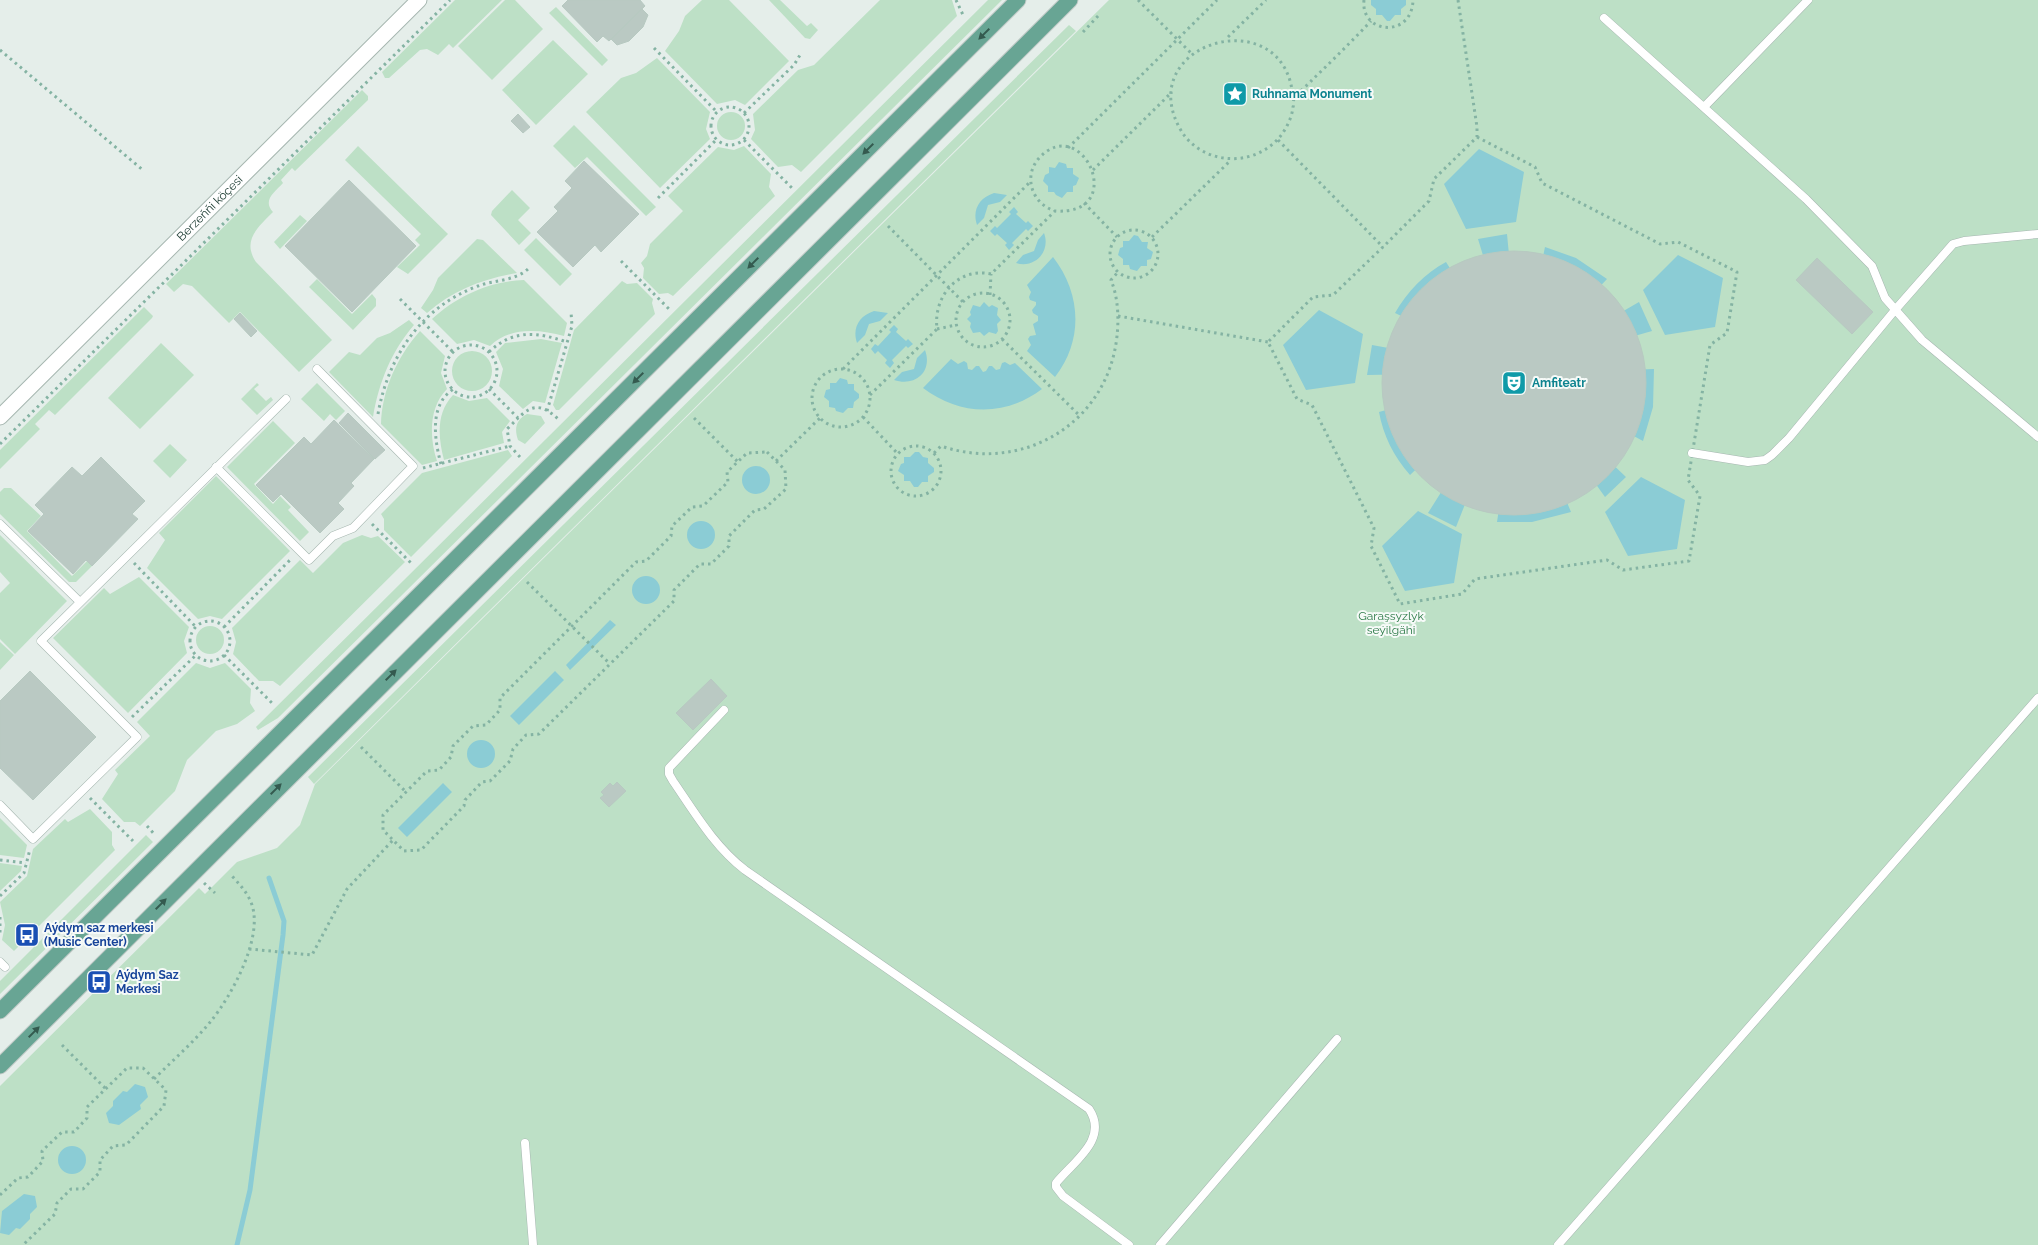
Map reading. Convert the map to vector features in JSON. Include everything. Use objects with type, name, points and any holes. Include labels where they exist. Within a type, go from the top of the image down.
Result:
[{"type":"main road","points":[[0,1011],[1018,0]]},
{"type":"main road","points":[[0,1066],[1070,0]]},
{"type":"street","name":"Berzeňňi köçesi","points":[[0,417],[419,0]]},
{"type":"lane","points":[[1705,106],[1808,0]]},
{"type":"lane","points":[[1604,18],[1705,106],[1806,199],[1872,266],[1885,298],[1922,340],[2038,437]]},
{"type":"lane","points":[[1692,453],[1748,462],[1758,462],[1772,455],[1789,438],[1894,310],[1953,244],[1964,241],[2038,234]]},
{"type":"lane","points":[[216,468],[309,560],[333,536],[354,528],[413,466],[317,369]]},
{"type":"lane","points":[[0,806],[33,839],[137,736],[41,641],[286,399]]},
{"type":"lane","points":[[0,524],[80,602]]},
{"type":"lane","points":[[1558,1245],[2038,698]]},
{"type":"lane","points":[[724,710],[669,768],[669,774],[673,781],[715,842],[728,857],[745,870],[1089,1109],[1097,1126],[1094,1137],[1056,1183],[1056,1187],[1063,1196],[1128,1245]]},
{"type":"lane","points":[[1160,1245],[1337,1040]]},
{"type":"lane","points":[[525,1143],[533,1245]]},
{"type":"path","points":[[0,444],[450,0]]},
{"type":"path","points":[[956,0],[964,17]]},
{"type":"path","points":[[1138,0],[1191,53]]},
{"type":"path","points":[[1068,148],[1217,0]]},
{"type":"path","points":[[1227,38],[1266,0]]},
{"type":"path","points":[[1364,0],[1366,13],[1372,21],[1384,28],[1399,26],[1410,15],[1413,0]]},
{"type":"path","points":[[1458,0],[1477,137]]},
{"type":"path","points":[[1083,32],[1099,15]]},
{"type":"path","points":[[1293,100],[1372,21]]},
{"type":"path","points":[[1152,238],[1230,161],[1263,152],[1278,140],[1288,123],[1293,100],[1293,88],[1288,73],[1280,60],[1268,49],[1240,38],[1227,38],[1206,43],[1191,53],[1180,68],[1172,92],[1172,106],[1178,126],[1190,142],[1208,154],[1230,161]]},
{"type":"path","points":[[654,48],[717,112]]},
{"type":"path","points":[[0,50],[144,171]]},
{"type":"path","points":[[744,113],[794,65],[800,55]]},
{"type":"path","points":[[1093,170],[1172,92]]},
{"type":"path","points":[[731,107],[744,113],[750,127],[744,140],[730,145],[717,139],[711,126],[717,112],[731,107]]},
{"type":"path","points":[[1268,342],[1313,297],[1333,295],[1429,201],[1434,179],[1477,137]]},
{"type":"path","points":[[1268,342],[1297,399],[1312,405],[1374,528],[1371,546],[1400,604],[1462,594],[1475,579],[1607,560],[1623,570],[1689,561],[1700,496],[1688,480],[1692,453],[1710,345],[1727,333],[1736,272],[1678,242],[1660,244],[1542,183],[1535,167],[1477,137]]},
{"type":"path","points":[[658,198],[717,139]]},
{"type":"path","points":[[744,140],[792,188]]},
{"type":"path","points":[[1278,140],[1382,247]]},
{"type":"path","points":[[844,369],[853,372],[861,378],[867,385],[870,396],[870,403],[863,417],[854,424],[845,427],[827,424],[820,418],[812,400],[818,381],[825,374],[844,369],[937,276],[1030,182],[1034,166],[1044,154],[1054,149],[1068,148],[1085,156],[1093,170],[1095,185],[1092,194],[1084,204],[1077,209],[1067,212],[1055,211],[1039,202],[1030,182]]},
{"type":"path","points":[[1084,204],[1117,236]]},
{"type":"path","points":[[990,295],[991,274],[1055,211]]},
{"type":"path","points":[[888,226],[963,302]]},
{"type":"path","points":[[1131,230],[1146,232],[1152,238],[1159,252],[1158,261],[1149,274],[1133,278],[1118,272],[1110,258],[1113,243],[1117,236],[1131,230]]},
{"type":"path","points":[[621,261],[669,309]]},
{"type":"path","points":[[372,425],[377,421],[387,376],[396,357],[407,338],[423,322],[457,296],[497,280],[520,276],[528,269]]},
{"type":"path","points":[[937,329],[938,308],[948,288],[969,274],[980,272],[991,274]]},
{"type":"path","points":[[934,453],[941,446],[979,454],[1013,452],[1047,440],[1080,416],[1096,395],[1112,363],[1118,316],[1111,280],[1118,272]]},
{"type":"path","points":[[978,294],[990,295],[1001,301],[1009,316],[1009,324],[1002,339],[987,346],[971,344],[959,333],[956,325],[956,316],[963,302],[978,294]]},
{"type":"path","points":[[400,299],[453,352]]},
{"type":"path","points":[[547,411],[572,326],[571,312]]},
{"type":"path","points":[[1118,316],[1268,342]]},
{"type":"path","points":[[870,396],[937,329],[956,325]]},
{"type":"path","points":[[490,352],[502,340],[512,337],[541,335],[567,342]]},
{"type":"path","points":[[1002,339],[1080,416]]},
{"type":"path","points":[[467,345],[483,348],[490,352],[494,359],[497,375],[490,389],[475,396],[467,396],[453,389],[445,375],[448,359],[453,352],[467,345]]},
{"type":"path","points":[[442,464],[436,440],[438,410],[441,401],[453,389]]},
{"type":"path","points":[[490,389],[518,418]]},
{"type":"path","points":[[520,457],[510,446],[507,430],[528,408],[534,407],[547,411],[558,419]]},
{"type":"path","points":[[863,417],[898,454]]},
{"type":"path","points":[[694,418],[738,462]]},
{"type":"path","points":[[776,461],[820,418]]},
{"type":"path","points":[[413,466],[421,469],[510,446]]},
{"type":"path","points":[[915,446],[924,447],[934,453],[941,464],[940,480],[930,493],[913,496],[905,494],[894,482],[892,466],[898,454],[907,448],[915,446]]},
{"type":"path","points":[[767,452],[785,470],[786,489],[764,509],[755,510],[729,536],[730,546],[712,564],[700,564],[674,590],[674,601],[539,734],[526,735],[513,749],[510,761],[490,781],[482,782],[465,800],[464,806],[421,850],[404,851],[383,830],[383,815],[428,771],[439,770],[451,757],[453,746],[473,726],[486,725],[500,710],[500,698],[574,628],[636,562],[646,561],[653,555],[672,536],[672,526],[692,507],[703,506],[728,482],[727,472],[738,462],[747,453],[767,452]]},
{"type":"path","points":[[365,516],[412,564]]},
{"type":"path","points":[[224,627],[300,550]]},
{"type":"path","points":[[127,556],[196,627]]},
{"type":"path","points":[[527,582],[610,664]]},
{"type":"path","points":[[210,621],[224,627],[230,641],[224,655],[210,661],[196,655],[190,641],[196,627],[210,621]]},
{"type":"path","points":[[125,724],[196,655]]},
{"type":"path","points":[[224,655],[272,703]]},
{"type":"path","points":[[361,747],[406,792]]},
{"type":"path","points":[[82,790],[132,841]]},
{"type":"path","points":[[147,826],[167,846]]},
{"type":"path","points":[[0,896],[24,873],[33,839]]},
{"type":"path","points":[[249,949],[312,955],[347,888],[393,840]]},
{"type":"path","points":[[0,860],[26,863]]},
{"type":"path","points":[[193,872],[215,893]]},
{"type":"path","points":[[154,1079],[212,1020],[237,978],[249,949],[254,927],[252,905],[248,896],[232,876]]},
{"type":"path","points":[[0,917],[0,934]]},
{"type":"path","points":[[62,1045],[106,1089]]},
{"type":"path","points":[[0,1196],[18,1178],[28,1177],[43,1161],[42,1151],[62,1132],[74,1132],[87,1118],[87,1107],[127,1068],[143,1068],[166,1090],[164,1106],[126,1145],[113,1146],[100,1160],[100,1172],[83,1189],[71,1189],[57,1203],[55,1214],[23,1245]]},
{"type":"green space","points":[[455,0],[502,0],[453,48],[449,44],[438,55],[427,49],[420,50],[389,78],[385,78],[382,72]]},
{"type":"green space","points":[[505,0],[515,0],[543,29],[492,80],[458,46]]},
{"type":"green space","points":[[702,0],[729,0],[789,61],[745,105],[735,100],[717,104],[665,51],[679,31],[685,16]]},
{"type":"green space","points":[[769,0],[780,0],[807,26],[811,23],[818,30],[810,39],[805,38]]},
{"type":"green space","points":[[880,0],[952,0],[957,16],[801,172],[792,165],[778,167],[751,139],[755,130],[753,114],[798,70],[814,65]]},
{"type":"green space","points":[[988,0],[1002,0],[278,718],[258,730],[256,727]]},
{"type":"green space","name":"Garaşsyzlyk seýilgähi","points":[[1109,0],[2038,0],[2038,1245],[0,1245],[0,1086],[199,888],[205,894],[237,862],[277,848],[300,825],[315,784]]},
{"type":"green space","points":[[556,7],[608,60],[602,66],[549,13]]},
{"type":"green space","points":[[1069,25],[1076,31],[314,784],[308,777]]},
{"type":"green space","points":[[553,40],[588,74],[536,125],[502,90]]},
{"type":"green space","points":[[657,58],[710,112],[706,129],[710,139],[660,188],[586,112],[621,78],[636,73]]},
{"type":"green space","points":[[362,90],[368,96],[368,100],[295,171],[292,168],[281,180],[283,183],[269,200],[270,208],[273,212],[257,229],[251,241],[250,248],[256,262],[332,340],[299,372],[240,312],[229,323],[192,286],[183,284],[174,292],[166,284]]},
{"type":"green space","points":[[731,112],[741,116],[745,126],[741,136],[731,140],[721,136],[717,126],[721,116]]},
{"type":"green space","points":[[574,125],[656,207],[646,216],[587,157],[575,168],[553,146]]},
{"type":"green space","points":[[358,146],[448,234],[408,274],[397,267],[420,245],[415,240],[421,234],[345,160]]},
{"type":"green space","points":[[744,146],[771,174],[769,187],[775,196],[673,296],[668,293],[659,294],[643,278],[644,268],[641,263],[647,256],[650,244],[683,211],[668,196],[718,147],[734,150]]},
{"type":"green space","points":[[512,190],[530,208],[518,220],[531,233],[519,245],[491,215],[492,211]]},
{"type":"green space","points":[[300,215],[307,221],[280,249],[274,242]]},
{"type":"green space","points":[[536,238],[572,274],[560,286],[524,250]]},
{"type":"green space","points":[[477,239],[483,240],[517,273],[480,282],[447,298],[427,313],[421,308],[433,290],[438,278]]},
{"type":"green space","points":[[317,279],[352,314],[372,294],[376,299],[376,306],[353,330],[309,287]]},
{"type":"green space","points":[[524,280],[567,323],[564,336],[545,332],[525,331],[506,335],[490,346],[474,340],[457,344],[432,319],[452,303],[475,291],[499,283]]},
{"type":"green space","points":[[622,281],[627,284],[637,283],[653,299],[652,303],[655,314],[559,410],[556,410],[553,405],[574,330]]},
{"type":"green space","points":[[144,307],[153,316],[152,318],[55,415],[49,410],[35,424],[40,429],[0,469],[0,450]]},
{"type":"green space","points":[[409,320],[414,325],[399,346],[387,368],[373,417],[329,372],[349,352],[360,355],[377,338],[390,333]]},
{"type":"green space","points":[[420,331],[445,356],[441,373],[447,389],[437,404],[432,423],[434,452],[437,461],[422,465],[381,424],[384,399],[392,374],[404,352]]},
{"type":"green space","points":[[541,339],[562,343],[545,403],[533,401],[523,409],[499,386],[503,369],[496,352],[505,343]]},
{"type":"green space","points":[[161,343],[194,375],[140,429],[108,398]]},
{"type":"green space","points":[[472,351],[486,357],[492,371],[486,385],[472,391],[458,385],[452,371],[458,357]]},
{"type":"green space","points":[[257,383],[259,385],[254,389],[266,401],[271,397],[273,400],[257,415],[241,399]]},
{"type":"green space","points":[[317,383],[345,411],[336,420],[330,414],[324,421],[301,399]]},
{"type":"green space","points":[[453,395],[469,401],[487,398],[510,421],[502,432],[504,443],[444,460],[440,443],[441,417],[447,402]]},
{"type":"green space","points":[[527,414],[541,416],[545,423],[525,444],[518,440],[516,428],[520,419]]},
{"type":"green space","points":[[273,421],[295,443],[254,484],[273,504],[280,496],[291,507],[288,510],[309,532],[300,541],[227,467]]},
{"type":"green space","points":[[170,444],[187,460],[170,478],[153,461]]},
{"type":"green space","points":[[508,450],[512,456],[411,557],[384,530],[384,519],[381,514],[422,473]]},
{"type":"green space","points":[[216,476],[290,551],[222,619],[210,616],[198,619],[147,568],[165,540],[159,533]]},
{"type":"green space","points":[[4,488],[11,488],[41,516],[27,531],[72,576],[87,561],[92,566],[76,582],[69,582],[0,514],[0,492]]},
{"type":"green space","points":[[0,535],[67,601],[15,654],[0,639],[0,593],[10,583],[0,572]]},
{"type":"green space","points":[[362,535],[371,538],[378,536],[405,562],[280,686],[273,681],[259,681],[233,654],[236,642],[232,628],[300,560],[313,573],[343,543]]},
{"type":"green space","points":[[139,577],[189,627],[184,641],[187,653],[128,713],[53,638],[104,588],[110,594]]},
{"type":"green space","points":[[210,626],[220,630],[224,640],[220,650],[210,654],[200,650],[196,640],[200,630]]},
{"type":"green space","points":[[0,642],[14,655],[0,670]]},
{"type":"green space","points":[[196,663],[210,668],[225,663],[251,689],[250,703],[255,711],[237,724],[216,731],[187,760],[175,791],[140,826],[135,822],[124,822],[102,799],[118,774],[115,770],[150,736],[137,722]]},
{"type":"green space","points":[[90,809],[112,832],[112,845],[115,850],[14,951],[2,940],[5,925],[0,902],[27,876],[33,849],[65,819],[68,822]]},
{"type":"green space","points":[[0,818],[27,845],[24,858],[0,855]]},
{"type":"green space","points":[[146,835],[153,842],[0,994],[0,981]]},
{"type":"green space","points":[[0,863],[22,866],[21,871],[0,891]]},
{"type":"water","points":[[1371,0],[1406,0],[1406,5],[1401,9],[1401,15],[1395,15],[1390,21],[1387,21],[1382,15],[1376,15],[1376,9],[1371,5]]},
{"type":"water","points":[[1479,149],[1524,172],[1516,222],[1466,229],[1444,184]]},
{"type":"water","points":[[1059,162],[1066,164],[1067,168],[1073,168],[1073,174],[1079,178],[1076,185],[1073,186],[1073,192],[1067,192],[1062,198],[1054,192],[1048,192],[1048,186],[1043,181],[1045,175],[1049,173],[1049,167],[1055,168]]},
{"type":"water","points":[[994,193],[1007,195],[1000,202],[988,205],[984,218],[977,225],[975,214],[978,205],[984,198]]},
{"type":"water","points":[[1014,207],[1018,212],[1016,214],[1026,223],[1028,221],[1033,226],[1028,231],[1026,229],[1012,243],[1014,245],[1009,250],[1005,245],[1007,243],[997,234],[995,236],[990,231],[995,226],[997,228],[1011,214],[1009,212]]},
{"type":"water","points":[[1044,233],[1045,246],[1040,257],[1029,263],[1016,263],[1023,255],[1034,251],[1038,240]]},
{"type":"water","points":[[1507,234],[1512,286],[1493,288],[1478,239]]},
{"type":"water","points":[[1134,235],[1138,236],[1142,242],[1148,242],[1147,248],[1153,252],[1151,259],[1147,260],[1147,266],[1141,266],[1137,271],[1130,269],[1129,265],[1123,265],[1123,259],[1118,255],[1120,248],[1123,247],[1123,241],[1129,241]]},
{"type":"water","points":[[1545,247],[1576,258],[1607,279],[1573,315],[1554,303],[1535,296]]},
{"type":"water","points":[[1678,255],[1723,278],[1715,327],[1665,335],[1643,290]]},
{"type":"water","points":[[1053,257],[1069,286],[1074,301],[1075,317],[1071,348],[1055,377],[1027,351],[1031,345],[1028,339],[1030,336],[1036,335],[1033,324],[1038,321],[1038,316],[1033,313],[1032,310],[1036,302],[1030,300],[1031,292],[1027,285]]},
{"type":"water","points":[[1446,262],[1474,306],[1462,313],[1443,336],[1395,313],[1417,284]]},
{"type":"water","points":[[984,302],[989,307],[992,305],[998,308],[997,315],[1001,320],[997,324],[998,331],[996,334],[989,332],[984,336],[980,332],[973,333],[970,327],[971,323],[967,319],[971,315],[970,312],[973,305],[980,307]]},
{"type":"water","points":[[1639,302],[1652,331],[1603,345],[1594,328]]},
{"type":"water","points":[[1319,310],[1363,334],[1355,383],[1306,390],[1283,345]]},
{"type":"water","points":[[874,311],[888,313],[880,321],[869,324],[865,335],[857,343],[855,332],[858,323],[864,316]]},
{"type":"water","points":[[894,325],[898,329],[896,332],[906,341],[908,339],[913,344],[908,348],[906,346],[892,360],[894,363],[890,368],[885,363],[887,360],[878,351],[875,354],[871,349],[875,344],[878,346],[891,332],[889,330]]},
{"type":"water","points":[[1372,345],[1427,355],[1423,374],[1367,375]]},
{"type":"water","points":[[925,350],[926,365],[920,376],[909,381],[894,380],[902,372],[914,369],[917,358]]},
{"type":"water","points":[[951,359],[958,364],[964,361],[967,363],[968,369],[972,370],[979,366],[983,372],[989,366],[996,370],[1000,369],[1002,363],[1005,362],[1010,365],[1015,363],[1042,389],[1013,405],[998,408],[982,410],[952,404],[923,388]]},
{"type":"water","points":[[1654,369],[1653,407],[1643,441],[1591,413],[1598,391],[1599,371]]},
{"type":"water","points":[[840,378],[847,380],[848,384],[854,384],[854,390],[859,394],[859,398],[854,402],[853,408],[848,408],[843,413],[829,407],[829,401],[824,397],[826,390],[830,389],[830,383],[836,383]]},
{"type":"water","points":[[1433,397],[1440,419],[1451,436],[1410,475],[1390,445],[1383,429],[1379,412]]},
{"type":"water","points":[[1586,439],[1626,477],[1605,497],[1573,452]]},
{"type":"water","points":[[915,452],[919,452],[923,457],[928,458],[928,463],[934,468],[934,472],[928,476],[928,482],[922,482],[918,487],[914,487],[910,481],[904,481],[904,475],[898,471],[901,464],[904,463],[904,457],[910,457]]},
{"type":"water","points":[[1548,457],[1571,512],[1532,522],[1497,522],[1506,463],[1529,462]]},
{"type":"water","points":[[1462,459],[1479,469],[1456,527],[1428,513]]},
{"type":"water","points":[[756,466],[766,470],[770,480],[766,490],[756,494],[746,490],[742,480],[746,470]]},
{"type":"water","points":[[1641,477],[1685,500],[1677,549],[1628,556],[1605,512]]},
{"type":"water","points":[[1418,511],[1462,534],[1454,583],[1405,591],[1382,546]]},
{"type":"water","points":[[701,521],[711,525],[715,535],[711,545],[701,549],[691,545],[687,535],[691,525]]},
{"type":"water","points":[[646,576],[656,580],[660,590],[656,600],[646,604],[636,600],[632,590],[636,580]]},
{"type":"water","points":[[610,620],[616,625],[570,670],[566,665]]},
{"type":"water","points":[[555,671],[564,680],[519,725],[510,716]]},
{"type":"water","points":[[481,740],[491,744],[495,754],[491,764],[481,768],[471,764],[467,754],[471,744]]},
{"type":"water","points":[[443,783],[452,792],[407,837],[398,828]]},
{"type":"water","points":[[135,1084],[145,1087],[148,1097],[140,1105],[141,1109],[119,1125],[109,1123],[106,1113],[113,1106],[113,1101],[123,1091],[127,1092]]},
{"type":"water","points":[[72,1146],[82,1150],[86,1160],[82,1170],[72,1174],[62,1170],[58,1160],[62,1150]]},
{"type":"water","points":[[24,1194],[35,1196],[37,1207],[30,1214],[30,1219],[20,1229],[16,1228],[9,1235],[0,1233],[2,1211]]},
{"type":"building","points":[[568,0],[640,0],[645,6],[609,41],[603,36],[597,42],[562,6]]},
{"type":"building","points":[[642,9],[648,15],[643,27],[629,41],[617,45],[611,39]]},
{"type":"building","points":[[518,114],[530,127],[523,133],[511,121]]},
{"type":"building","points":[[584,161],[639,214],[601,252],[595,245],[573,267],[537,232],[558,211],[554,207],[572,188],[565,181]]},
{"type":"building","points":[[349,180],[416,246],[352,312],[285,246]]},
{"type":"building","name":"Amfiteatr","points":[[1514,251],[1540,254],[1564,261],[1587,274],[1607,290],[1623,310],[1636,333],[1643,357],[1646,383],[1643,409],[1636,433],[1623,456],[1607,476],[1587,492],[1564,505],[1540,512],[1514,515],[1488,512],[1464,505],[1441,492],[1421,476],[1405,456],[1392,433],[1385,409],[1382,383],[1385,357],[1392,333],[1405,310],[1421,290],[1441,274],[1464,261],[1488,254]]},
{"type":"building","points":[[1817,258],[1873,312],[1852,334],[1796,280]]},
{"type":"building","points":[[240,313],[257,331],[251,337],[234,319]]},
{"type":"building","points":[[348,413],[385,450],[375,459],[339,423]]},
{"type":"building","points":[[334,420],[374,459],[351,483],[354,486],[338,503],[344,509],[320,533],[281,494],[273,502],[256,485],[304,437],[311,444]]},
{"type":"building","points":[[101,457],[145,501],[132,514],[138,519],[92,566],[86,560],[73,574],[28,531],[44,514],[35,505],[72,467],[82,476]]},
{"type":"building","points":[[30,671],[96,737],[33,800],[0,768],[0,701]]},
{"type":"building","points":[[711,679],[727,696],[693,730],[676,713]]},
{"type":"building","points":[[617,782],[626,791],[609,807],[600,798],[604,795],[601,792],[610,783],[613,786]]},
{"type":"waterway","points":[[237,1245],[250,1190],[283,935],[284,921],[269,878]]},
{"type":"place","name":"Ruhnama Monument","points":[[1235,94]]},
{"type":"place","name":"Amfiteatr","points":[[1514,383]]},
{"type":"place","name":"Aýdym saz merkesi (Music Center)","points":[[27,935]]},
{"type":"place","name":"Aýdym Saz Merkesi","points":[[99,982]]}]
